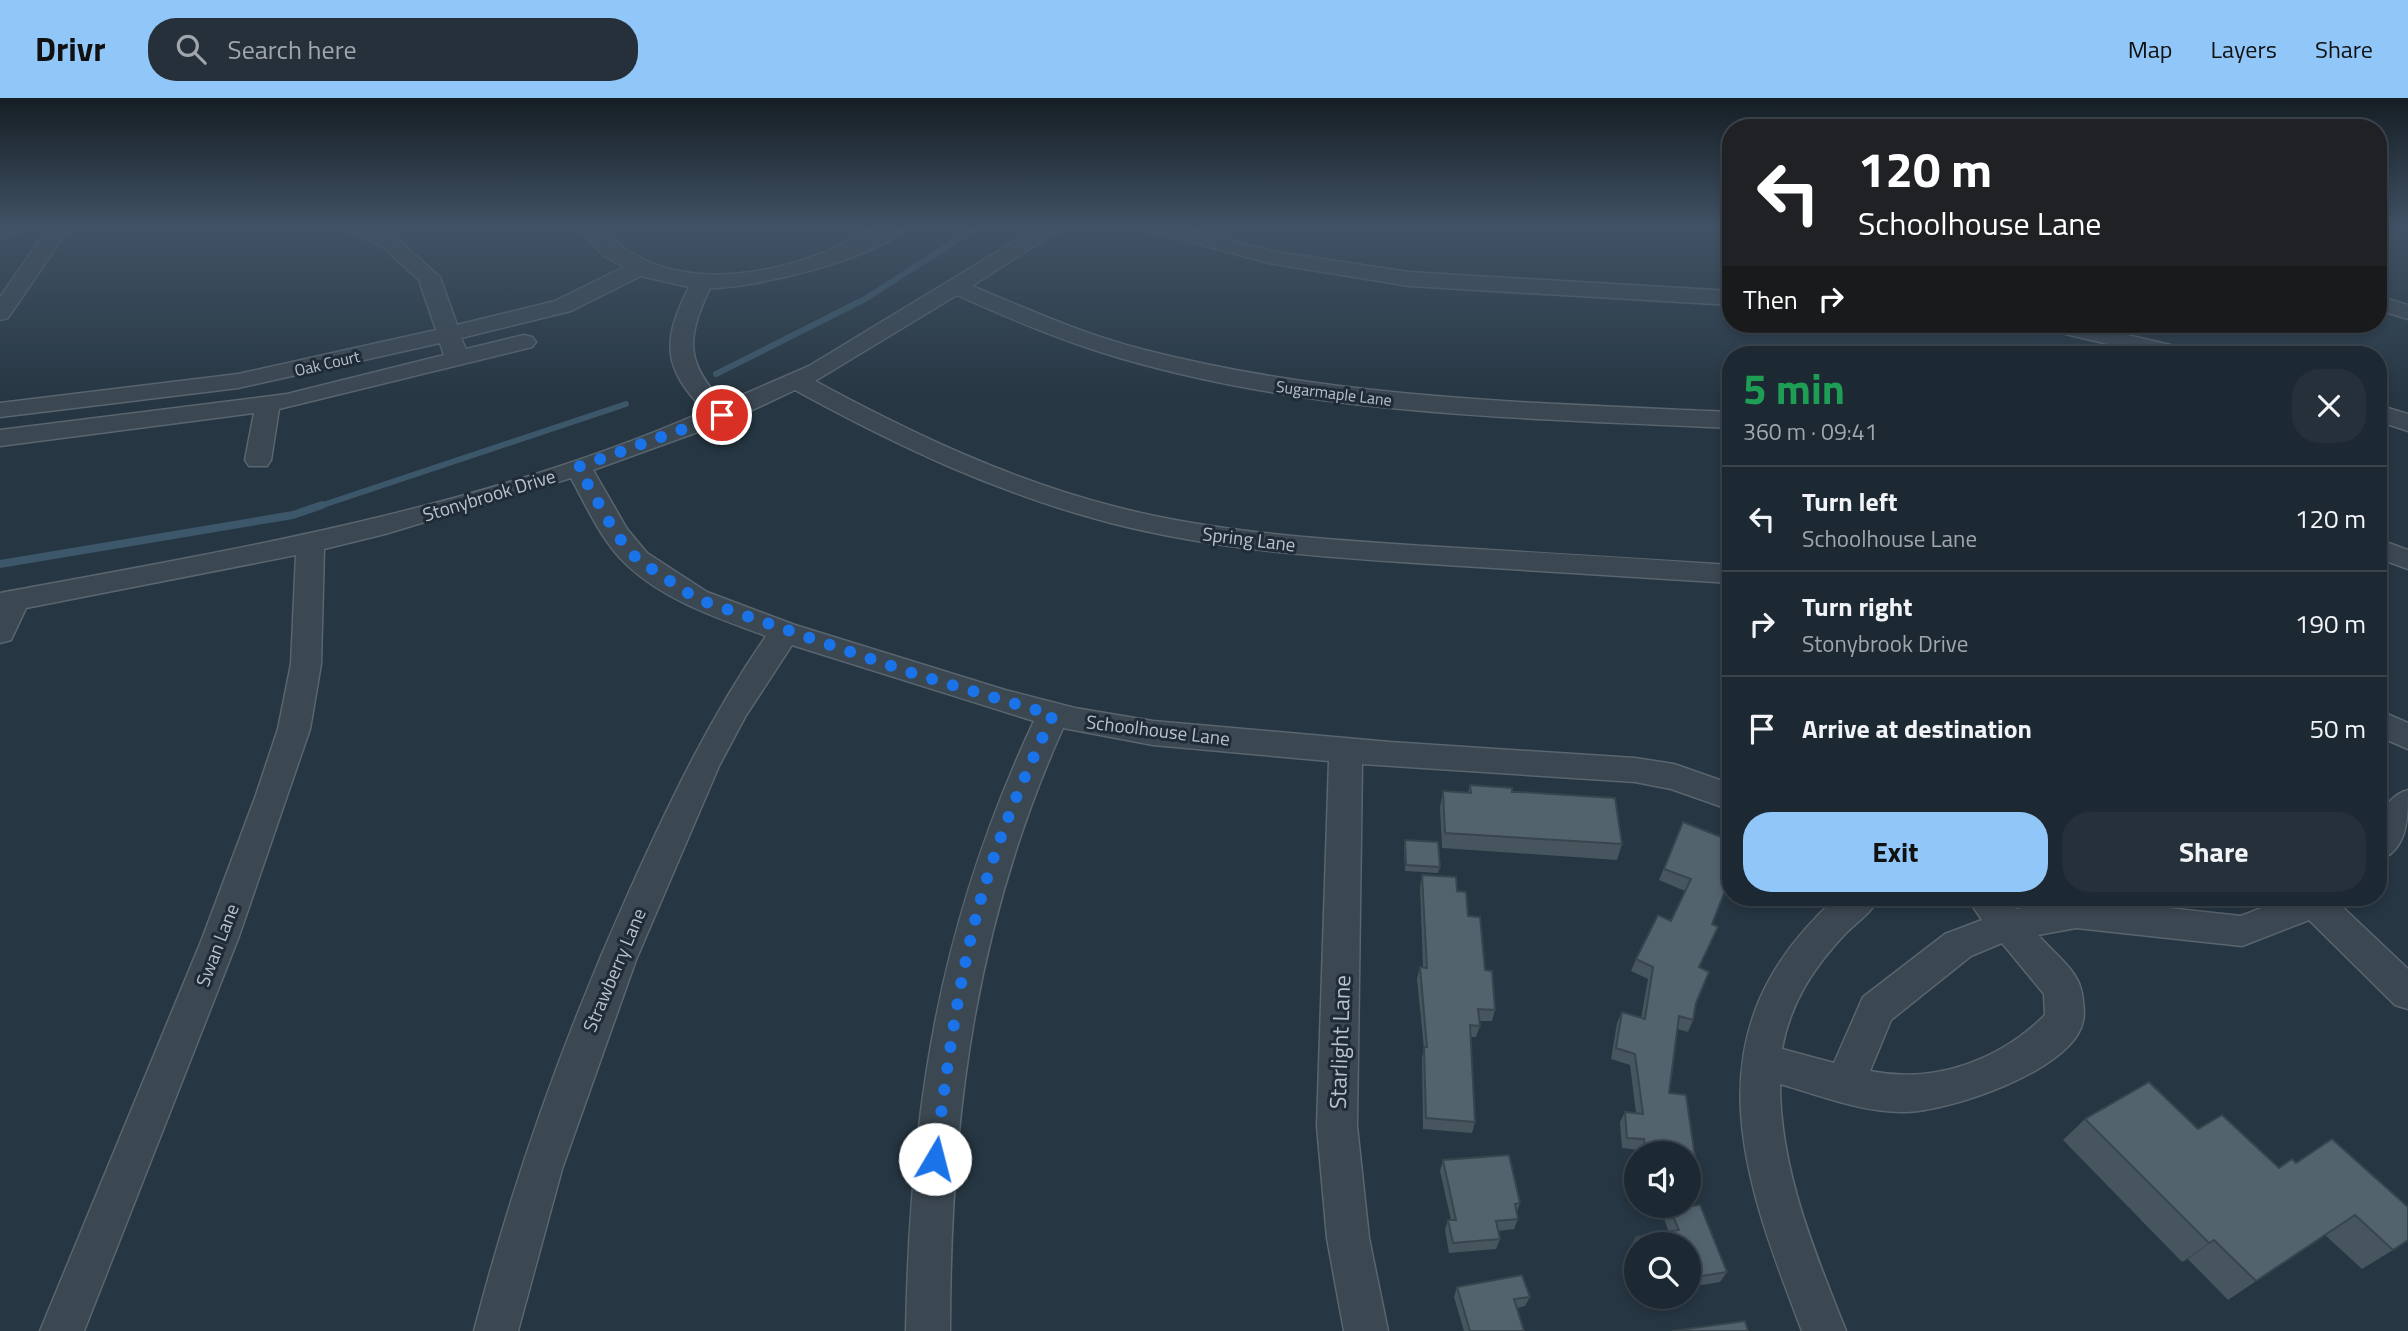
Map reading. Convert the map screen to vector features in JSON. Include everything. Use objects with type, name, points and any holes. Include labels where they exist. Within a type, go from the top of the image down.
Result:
[{"type":"street","points":[[0,313],[20,285]]},
{"type":"street","points":[[432,285],[456,359]]},
{"type":"street","name":"Oak Court","points":[[0,410],[238,382],[563,306],[606,285]]},
{"type":"street","points":[[701,285],[681,326],[679,350],[684,372],[722,415]]},
{"type":"street","points":[[1503,285],[1722,297]]},
{"type":"street","name":"Stonybrook Drive","points":[[7,602],[310,544],[446,509],[578,467],[722,415],[797,381],[851,352],[954,286]]},
{"type":"street","name":"Sugarmaple Lane","points":[[954,286],[1070,334],[1128,354],[1255,383],[1320,393],[1413,402],[1722,419]]},
{"type":"street","points":[[2387,306],[2408,312]]},
{"type":"street","points":[[2090,333],[2146,346]]},
{"type":"street","points":[[0,438],[268,404],[524,342]]},
{"type":"street","name":"Spring Lane","points":[[797,381],[903,437],[969,465],[1088,508],[1177,529],[1356,551],[1722,573]]},
{"type":"street","points":[[258,460],[268,404]]},
{"type":"street","points":[[2387,415],[2408,423]]},
{"type":"street","name":"Schoolhouse Lane","points":[[578,467],[616,534],[637,559],[697,599],[785,632],[1053,715],[1153,733],[1346,750],[1635,770],[1674,777],[1722,794]]},
{"type":"street","name":"Swan Lane","points":[[62,1331],[220,939],[273,795],[294,729],[306,664],[310,544]]},
{"type":"street","points":[[2387,552],[2408,560]]},
{"type":"street","points":[[0,634],[7,602]]},
{"type":"street","name":"Strawberry Lane","points":[[496,1331],[544,1155],[576,1059],[682,811],[725,722],[785,632]]},
{"type":"street","points":[[929,1331],[928,1269],[935,1159],[954,1015],[988,873],[1015,798],[1053,715]]},
{"type":"street","points":[[2387,726],[2408,737]]},
{"type":"street","name":"Starlight Lane","points":[[1346,750],[1337,1126],[1348,1238],[1366,1331]]},
{"type":"street","points":[[2387,834],[2408,803]]},
{"type":"street","points":[[1824,1331],[1790,1244],[1768,1163],[1762,1113],[1763,1061],[1768,1024],[1797,966],[1822,934],[1852,906]]},
{"type":"street","points":[[1845,1084],[1876,1009],[1958,945],[1996,911],[2076,914],[2242,931],[2299,906]]},
{"type":"street","points":[[2319,906],[2349,939],[2408,993]]},
{"type":"street","points":[[1763,1061],[1845,1084],[1904,1094],[1940,1089],[1978,1079],[2049,1040],[2064,1021],[2062,989],[1996,911]]},
{"type":"building","points":[[1470,785],[1512,788],[1512,792],[1615,798],[1622,844],[1445,833],[1443,791],[1471,793]]},
{"type":"building","points":[[1683,822],[1722,837],[1722,898],[1712,924],[1718,927],[1699,967],[1709,972],[1696,1003],[1693,1020],[1679,1016],[1669,1093],[1686,1095],[1693,1141],[1644,1141],[1627,1138],[1625,1112],[1643,1114],[1635,1054],[1616,1048],[1622,1012],[1645,1019],[1653,967],[1636,959],[1658,915],[1671,921],[1691,879],[1664,869]]},
{"type":"building","points":[[1405,840],[1438,842],[1440,867],[1406,865]]},
{"type":"building","points":[[1422,875],[1456,877],[1457,891],[1466,892],[1468,916],[1480,917],[1485,970],[1492,971],[1495,1010],[1478,1009],[1480,1026],[1470,1025],[1475,1122],[1426,1118],[1424,1047],[1427,1047],[1420,967],[1427,968]]},
{"type":"building","points":[[2149,1082],[2198,1129],[2222,1115],[2279,1168],[2292,1159],[2296,1163],[2332,1139],[2408,1207],[2408,1240],[2393,1250],[2355,1215],[2256,1281],[2214,1240],[2209,1243],[2085,1119]]},
{"type":"building","points":[[1509,1155],[1520,1203],[1515,1204],[1518,1219],[1496,1221],[1500,1239],[1453,1243],[1448,1220],[1456,1220],[1443,1160]]},
{"type":"building","points":[[1701,1207],[1727,1272],[1701,1276],[1701,1232],[1667,1232],[1679,1230],[1674,1218],[1701,1218]]},
{"type":"building","points":[[1522,1275],[1530,1297],[1514,1299],[1524,1331],[1470,1331],[1457,1287]]},
{"type":"building","points":[[1745,1321],[1748,1331],[1672,1331]]},
{"type":"waterway","points":[[716,374],[865,299],[887,285]]},
{"type":"waterway","points":[[317,507],[626,404]]},
{"type":"waterway","points":[[0,564],[293,515],[322,505]]},
{"type":"route","points":[[722,415],[578,467],[616,534],[637,559],[668,583],[697,599],[785,632],[1053,715],[1015,798],[988,873],[971,935],[954,1015],[935,1159]]}]
